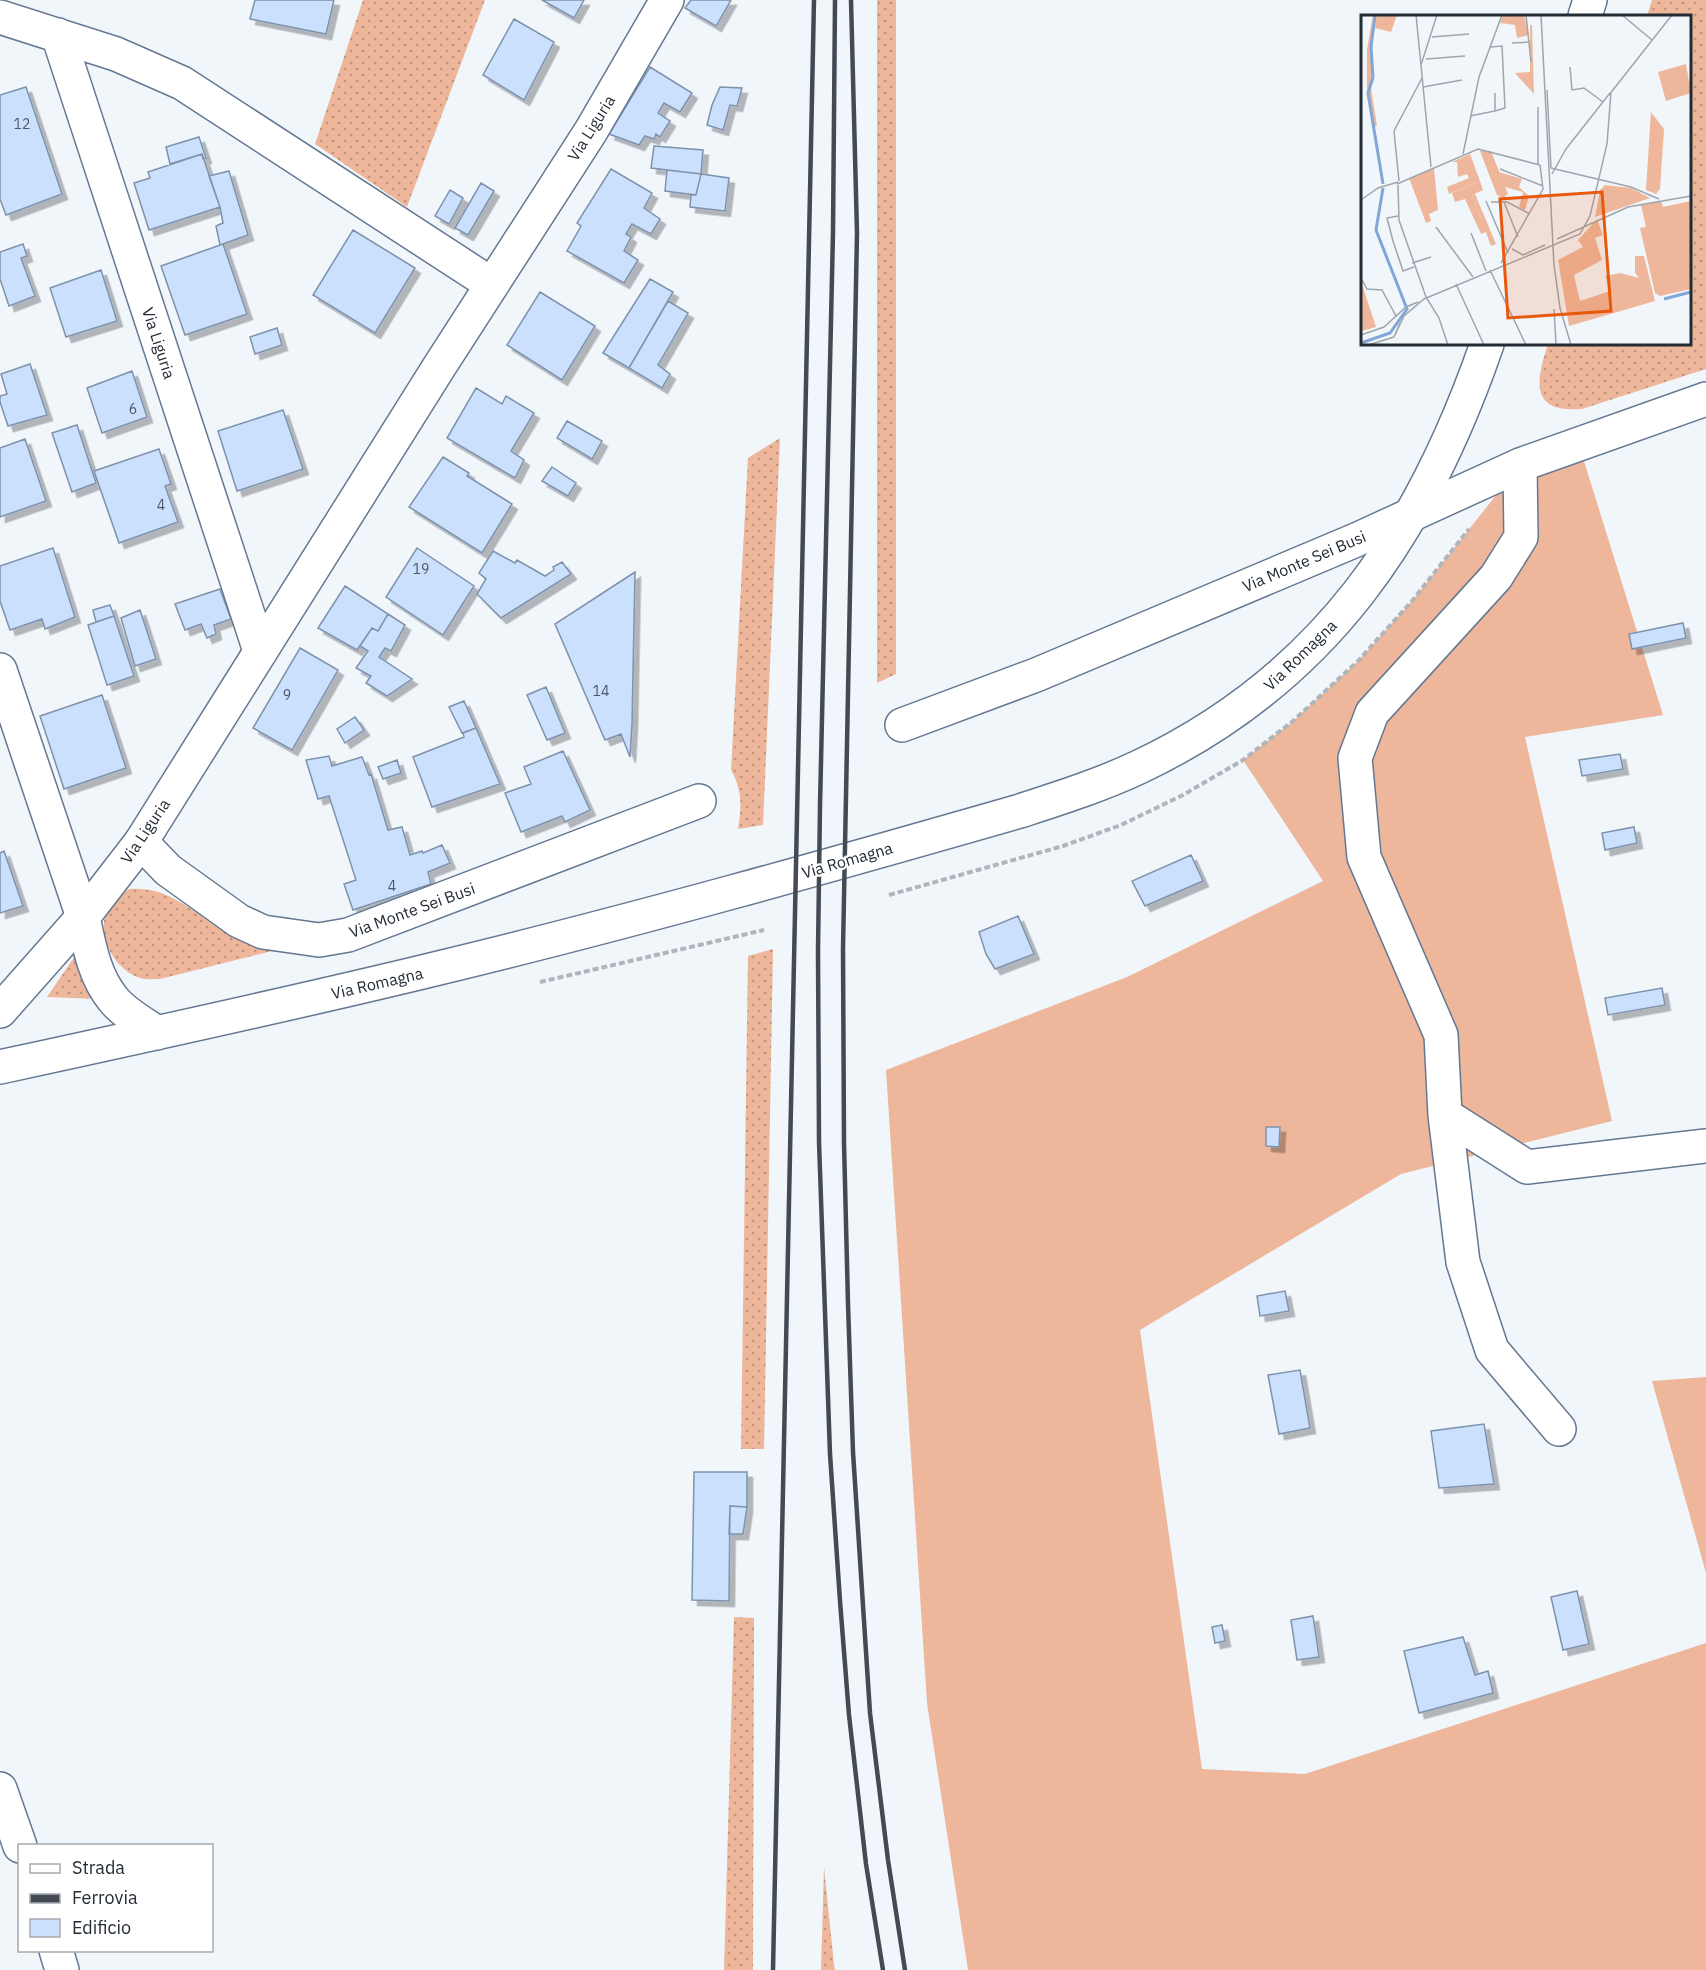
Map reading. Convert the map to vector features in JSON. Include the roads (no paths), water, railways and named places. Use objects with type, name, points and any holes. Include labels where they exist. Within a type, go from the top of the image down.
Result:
[{"type":"main road","name":"Via Liguria","points":[[0,1011],[83,917],[141,842],[491,285],[591,131],[667,0]]},
{"type":"main road","points":[[1585,15],[1590,0]]},
{"type":"main road","points":[[0,17],[116,54],[182,83],[491,285]]},
{"type":"main road","name":"Via Liguria","points":[[58,34],[260,651]]},
{"type":"main road","name":"Via Romagna","points":[[0,1067],[433,969],[688,904],[1020,811],[1109,780],[1166,753],[1231,714],[1287,671],[1341,615],[1368,582],[1414,513],[1446,448],[1487,345]]},
{"type":"main road","name":"Via Monte Sei Busi","points":[[902,725],[1036,675],[1356,540],[1520,465],[1706,399]]},
{"type":"main road","points":[[1520,465],[1521,537],[1496,577],[1372,713],[1355,758],[1364,856],[1441,1035],[1445,1115],[1464,1262],[1492,1350],[1559,1429]]},
{"type":"main road","points":[[0,670],[83,917],[102,983],[114,1001],[157,1033]]},
{"type":"main road","name":"Via Monte Sei Busi","points":[[141,842],[168,870],[239,921],[263,932],[318,940],[348,934],[699,801]]},
{"type":"main road","points":[[1445,1115],[1527,1167],[1706,1146]]},
{"type":"main road","points":[[0,1789],[19,1844]]},
{"type":"main road","points":[[57,1952],[62,1970]]},
{"type":"railway","points":[[773,1970],[814,0]]},
{"type":"railway","points":[[835,0],[833,232],[820,806],[819,1142],[830,1454],[840,1601],[849,1715],[866,1864],[883,1970]]},
{"type":"railway","points":[[851,0],[857,233],[843,949],[848,1304],[853,1452],[870,1713],[888,1860],[905,1970]]}]
